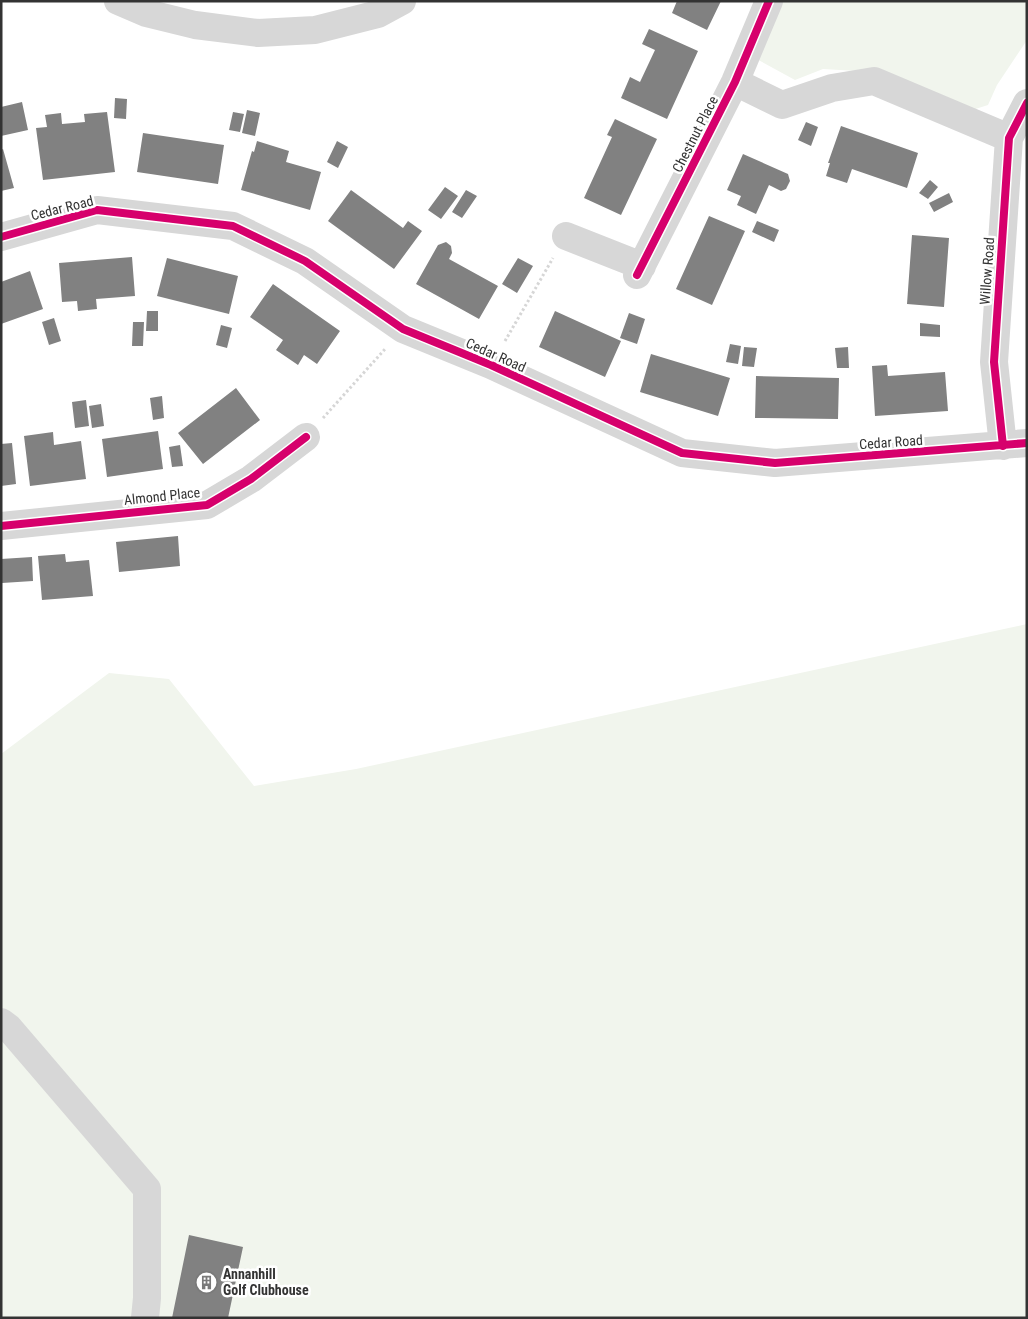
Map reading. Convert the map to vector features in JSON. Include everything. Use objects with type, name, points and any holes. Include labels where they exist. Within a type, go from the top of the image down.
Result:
[{"type":"street","points":[[118,1],[146,13],[195,25],[258,33],[315,30],[378,14],[402,1]]},
{"type":"street","name":"Chestnut Place","points":[[566,236],[639,270],[735,82],[770,1]]},
{"type":"street","points":[[735,82],[782,105],[832,88],[874,81],[1009,138]]},
{"type":"street","name":"Willow Road","points":[[1015,444],[994,362],[1009,138],[1027,103]]},
{"type":"street","name":"Cedar Road","points":[[1,237],[96,210],[233,226],[305,261],[403,329],[491,365],[682,453],[775,463],[1015,444]]},
{"type":"street","name":"Almond Place","points":[[1,526],[207,505],[251,479],[306,437]]},
{"type":"street","points":[[1,1022],[9,1028],[147,1189],[147,1298],[145,1318]]},
{"type":"path","points":[[491,365],[566,236]]},
{"type":"path","points":[[306,437],[403,329]]},
{"type":"shaded area","points":[[774,1],[1027,1],[1027,40],[997,85],[988,105],[969,111],[874,72],[823,69],[795,80],[753,57]]},
{"type":"shaded area","points":[[1027,624],[1027,1318],[1,1318],[1,754],[109,673],[169,679],[254,786],[356,769]]},
{"type":"building","points":[[677,1],[721,1],[707,30],[672,13]]},
{"type":"building","points":[[649,29],[698,51],[667,119],[621,98],[630,77],[640,82],[655,50],[642,44]]},
{"type":"building","points":[[115,98],[127,99],[126,119],[114,118]]},
{"type":"building","points":[[22,102],[28,130],[1,136],[1,107]]},
{"type":"building","points":[[247,110],[260,113],[255,136],[242,133]]},
{"type":"building","points":[[107,112],[115,172],[43,180],[36,128],[47,127],[45,115],[61,113],[62,124],[85,122],[84,114]]},
{"type":"building","points":[[233,112],[244,114],[240,132],[229,130]]},
{"type":"building","points":[[615,119],[657,139],[621,215],[584,198],[612,137],[607,135]]},
{"type":"building","points":[[806,122],[818,127],[811,146],[798,140]]},
{"type":"building","points":[[841,126],[918,153],[907,188],[852,169],[847,183],[826,176],[830,163],[828,163]]},
{"type":"building","points":[[143,133],[224,145],[218,184],[137,172]]},
{"type":"building","points":[[257,141],[289,151],[286,162],[321,172],[310,210],[241,190],[252,151],[254,152]]},
{"type":"building","points":[[337,141],[348,147],[338,168],[327,162]]},
{"type":"building","points":[[3,149],[14,188],[1,191],[1,150]]},
{"type":"building","points":[[743,154],[788,174],[790,181],[786,189],[781,191],[769,185],[756,214],[737,205],[741,196],[727,190]]},
{"type":"building","points":[[930,180],[938,187],[928,199],[919,193]]},
{"type":"building","points":[[445,187],[458,196],[441,219],[428,210]]},
{"type":"building","points":[[351,190],[403,228],[408,221],[422,231],[394,269],[328,221]]},
{"type":"building","points":[[466,190],[477,196],[462,218],[452,212]]},
{"type":"building","points":[[949,193],[953,202],[934,212],[929,203]]},
{"type":"building","points":[[709,216],[745,231],[712,305],[676,289]]},
{"type":"building","points":[[757,221],[779,230],[774,242],[752,232]]},
{"type":"building","points":[[912,235],[949,238],[944,307],[907,304]]},
{"type":"building","points":[[446,242],[451,246],[452,253],[449,259],[498,286],[479,319],[416,284],[438,245]]},
{"type":"building","points":[[132,257],[135,296],[96,299],[97,309],[78,311],[77,301],[62,302],[59,263]]},
{"type":"building","points":[[167,258],[238,276],[229,314],[157,296]]},
{"type":"building","points":[[518,258],[533,266],[517,293],[502,284]]},
{"type":"building","points":[[30,271],[43,309],[1,324],[1,282]]},
{"type":"building","points":[[273,284],[340,331],[317,364],[304,355],[298,365],[276,350],[283,340],[250,317]]},
{"type":"building","points":[[147,311],[158,311],[158,331],[146,331]]},
{"type":"building","points":[[555,311],[621,341],[605,377],[539,347]]},
{"type":"building","points":[[629,313],[645,319],[637,344],[620,338]]},
{"type":"building","points":[[54,318],[61,341],[49,345],[42,322]]},
{"type":"building","points":[[133,322],[144,322],[143,346],[132,346]]},
{"type":"building","points":[[920,323],[940,325],[940,337],[920,336]]},
{"type":"building","points":[[221,325],[232,328],[227,348],[216,345]]},
{"type":"building","points":[[730,344],[741,346],[738,364],[726,362]]},
{"type":"building","points":[[744,347],[757,348],[754,367],[742,366]]},
{"type":"building","points":[[848,347],[849,368],[837,368],[835,348]]},
{"type":"building","points":[[651,354],[730,378],[718,416],[640,392]]},
{"type":"building","points":[[887,365],[888,376],[945,372],[948,411],[875,416],[872,366]]},
{"type":"building","points":[[756,376],[839,378],[838,419],[755,418]]},
{"type":"building","points":[[236,388],[260,420],[203,464],[178,433]]},
{"type":"building","points":[[162,396],[164,418],[153,420],[150,398]]},
{"type":"building","points":[[86,400],[89,426],[75,428],[72,402]]},
{"type":"building","points":[[101,404],[104,426],[92,428],[89,406]]},
{"type":"building","points":[[158,431],[163,469],[107,477],[102,439]]},
{"type":"building","points":[[53,432],[54,445],[81,441],[86,479],[30,486],[24,436]]},
{"type":"building","points":[[12,443],[16,484],[1,486],[1,444]]},
{"type":"building","points":[[180,445],[183,466],[172,467],[169,447]]},
{"type":"building","points":[[178,536],[180,566],[119,572],[116,542]]},
{"type":"building","points":[[65,554],[66,562],[89,560],[93,596],[42,600],[38,556]]},
{"type":"building","points":[[32,557],[33,581],[2,583],[1,559]]},
{"type":"building","name":"Annanhill Golf Clubhouse","points":[[189,1235],[243,1247],[228,1318],[172,1318]]},
{"type":"cycle path","points":[[637,275],[735,82],[769,1]]},
{"type":"cycle path","points":[[1003,446],[994,362],[1009,138],[1027,103]]},
{"type":"cycle path","points":[[1,237],[97,210],[233,226],[305,261],[403,329],[491,365],[682,453],[775,463],[1027,443]]},
{"type":"cycle path","points":[[1,526],[207,505],[251,479],[306,437]]},
{"type":"place","name":"Annanhill Golf Clubhouse","points":[[207,1282]]}]
